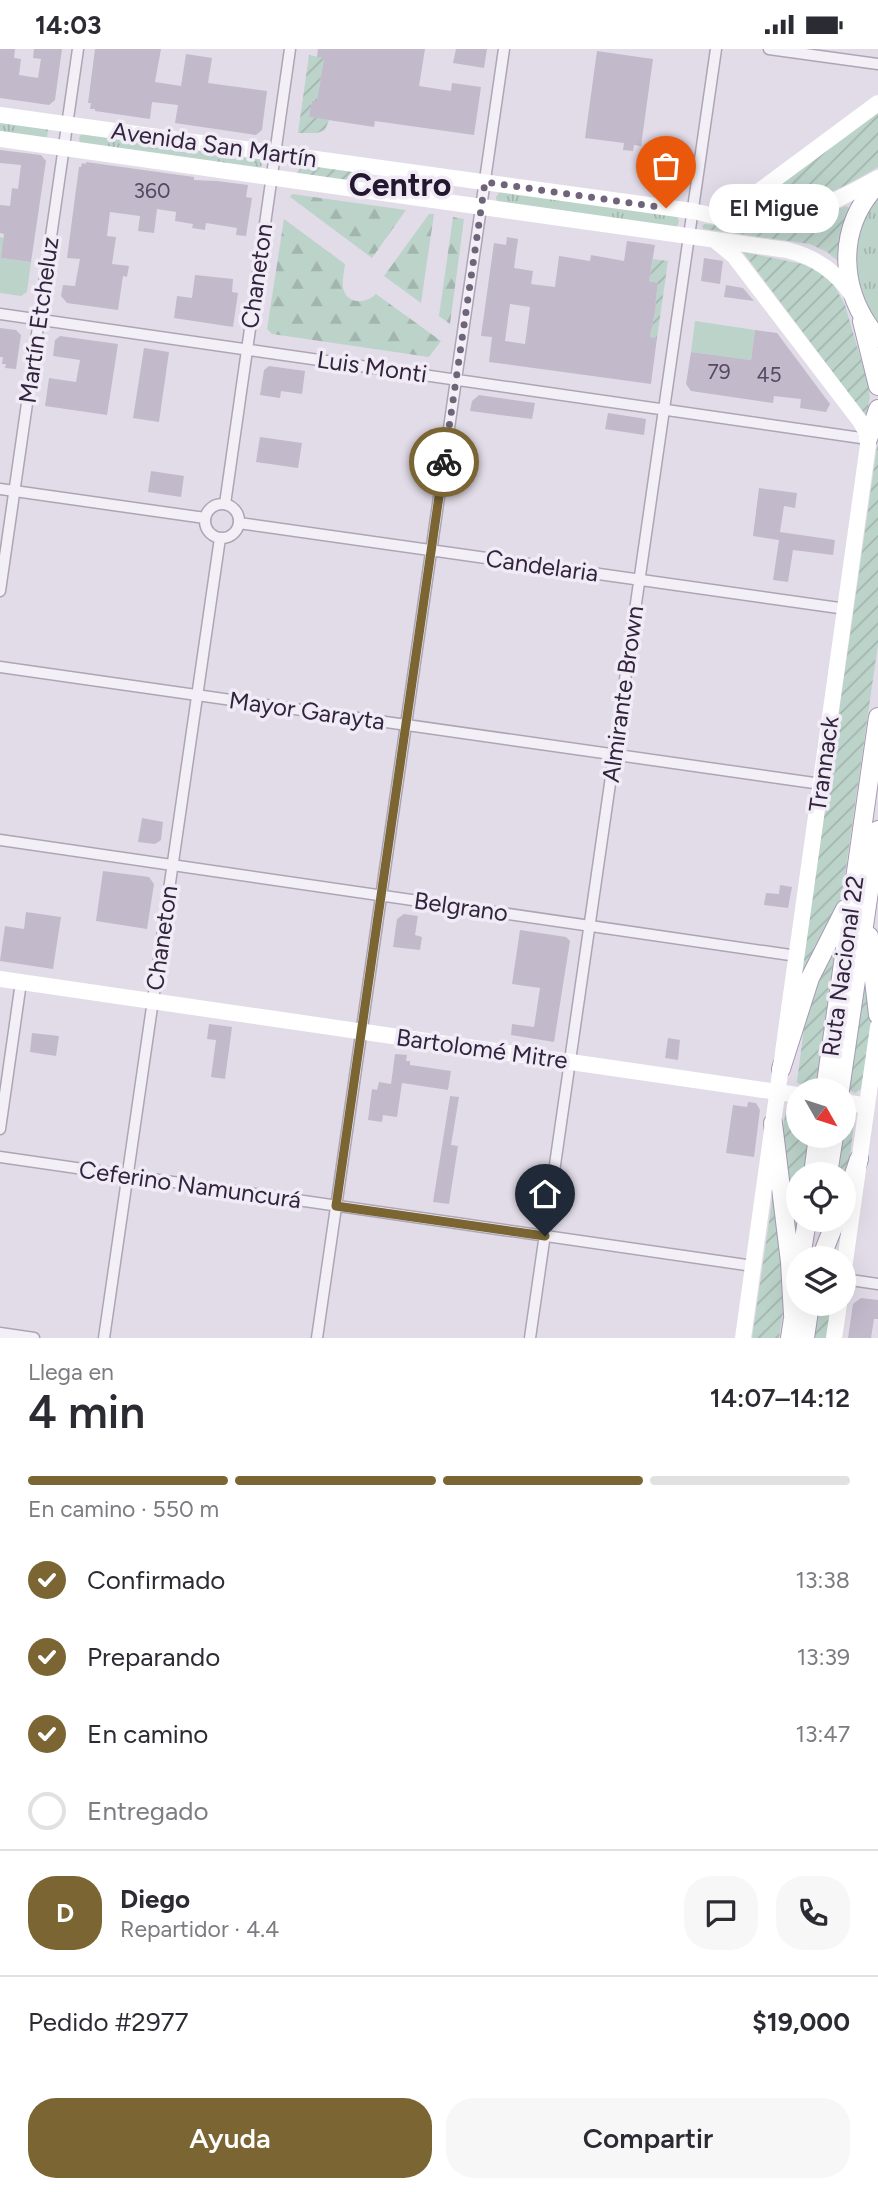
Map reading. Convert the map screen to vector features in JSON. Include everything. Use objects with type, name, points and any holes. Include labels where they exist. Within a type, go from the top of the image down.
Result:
[{"type":"main road","points":[[724,217],[878,103]]},
{"type":"main road","name":"Avenida San Martín","points":[[0,115],[485,182],[741,221],[766,221],[799,214],[839,199],[878,178]]},
{"type":"main road","name":"Avenida San Martín","points":[[0,139],[788,250],[811,257],[832,271],[856,304]]},
{"type":"main road","points":[[878,184],[863,203],[850,233],[847,265],[878,386]]},
{"type":"main road","points":[[716,241],[734,256],[860,421],[868,439]]},
{"type":"main road","points":[[856,304],[878,338]]},
{"type":"main road","points":[[868,439],[878,409]]},
{"type":"main road","name":"Trannack","points":[[743,1338],[868,439]]},
{"type":"main road","name":"Ruta Nacional 22","points":[[827,1078],[878,717]]},
{"type":"main road","name":"Ruta Nacional 22","points":[[842,1078],[878,830]]},
{"type":"main road","points":[[781,1069],[810,978],[838,926],[855,876]]},
{"type":"main road","points":[[866,914],[878,1016]]},
{"type":"main road","name":"Bartolomé Mitre","points":[[0,979],[786,1093]]},
{"type":"main road","points":[[856,1168],[872,1107],[878,1027]]},
{"type":"main road","points":[[773,1123],[788,1246]]},
{"type":"main road","points":[[847,1246],[859,1159]]},
{"type":"main road","points":[[790,1338],[793,1316]]},
{"type":"main road","points":[[805,1338],[808,1316]]},
{"type":"main road","points":[[834,1338],[837,1316]]},
{"type":"street","name":"Martín Etcheluz","points":[[0,591],[78,49]]},
{"type":"street","name":"Chaneton","points":[[225,504],[290,49]]},
{"type":"street","points":[[317,1338],[504,49]]},
{"type":"street","name":"Almirante Brown","points":[[530,1338],[716,49]]},
{"type":"street","points":[[769,49],[878,64]]},
{"type":"street","name":"Luis Monti","points":[[0,314],[868,439]]},
{"type":"street","points":[[0,489],[205,518]]},
{"type":"street","points":[[225,504],[234,508],[239,523],[234,533],[220,538],[207,529],[205,518],[214,506],[225,504]]},
{"type":"street","name":"Candelaria","points":[[239,523],[846,609]]},
{"type":"street","name":"Chaneton","points":[[104,1338],[220,538]]},
{"type":"street","name":"Mayor Garayta","points":[[0,667],[821,785]]},
{"type":"street","name":"Belgrano","points":[[0,840],[797,956]]},
{"type":"street","points":[[0,1129],[21,982]]},
{"type":"street","name":"Ceferino Namuncurá","points":[[0,1157],[753,1266]]},
{"type":"street","points":[[856,1281],[878,1284]]},
{"type":"street","points":[[0,1333],[34,1338]]},
{"type":"green space","points":[[309,55],[324,58],[317,101],[312,101],[309,117],[329,120],[325,130],[298,133]]},
{"type":"green space","points":[[878,112],[878,167],[813,200],[742,214]]},
{"type":"green space","points":[[0,118],[48,129],[47,138],[0,136]]},
{"type":"green space","points":[[82,133],[260,157],[262,165],[260,168],[80,143]]},
{"type":"green space","points":[[305,161],[355,168],[343,184],[294,178]]},
{"type":"green space","points":[[397,174],[427,178],[415,195],[385,190]]},
{"type":"green space","points":[[501,190],[677,216],[679,221],[677,227],[497,202],[496,197]]},
{"type":"green space","points":[[292,194],[406,210],[372,258],[290,197]]},
{"type":"green space","points":[[878,197],[878,326],[862,295],[856,261],[861,228]]},
{"type":"green space","points":[[846,206],[851,209],[839,262],[827,252],[810,244],[702,227],[704,224],[745,228],[809,219]]},
{"type":"green space","points":[[429,214],[434,214],[421,303],[384,276]]},
{"type":"green space","points":[[453,217],[464,219],[450,324],[439,316]]},
{"type":"green space","points":[[284,219],[345,264],[343,288],[348,298],[362,301],[376,294],[441,341],[429,357],[272,334],[267,329]]},
{"type":"green space","points":[[0,237],[4,238],[1,258],[31,262],[27,292],[21,296],[0,293]]},
{"type":"green space","points":[[743,252],[807,265],[834,285],[845,305],[867,380],[870,397],[866,417]]},
{"type":"green space","points":[[653,259],[668,261],[657,338],[650,337],[658,283],[649,281]]},
{"type":"green space","points":[[695,321],[755,330],[751,360],[691,352]]},
{"type":"green space","points":[[878,440],[878,644],[844,882],[837,914],[796,1011]]},
{"type":"green space","points":[[839,935],[819,1078],[798,1078],[806,1012],[813,986]]},
{"type":"green space","points":[[866,952],[872,1017],[861,1089],[856,1092],[856,1078],[850,1078]]},
{"type":"green space","points":[[786,1108],[786,1148],[810,1148],[809,1162],[786,1162],[786,1177],[782,1138]]},
{"type":"green space","points":[[838,1148],[851,1148],[849,1162],[837,1162]]},
{"type":"green space","points":[[775,1181],[785,1300],[779,1338],[752,1338]]},
{"type":"green space","points":[[792,1232],[799,1232],[798,1246],[793,1246]]},
{"type":"green space","points":[[814,1316],[831,1316],[828,1338],[811,1338]]},
{"type":"building","points":[[0,49],[15,49],[14,58],[21,59],[19,75],[38,78],[41,59],[33,58],[34,49],[62,49],[55,100],[49,105],[0,98]]},
{"type":"building","points":[[95,49],[161,49],[155,82],[181,86],[186,54],[212,58],[208,83],[267,91],[262,130],[256,135],[175,123],[178,105],[152,102],[150,119],[90,109],[91,103],[88,103]]},
{"type":"building","points":[[318,49],[425,49],[419,86],[451,91],[452,83],[481,87],[474,135],[375,121],[374,127],[309,117],[312,101],[317,101],[324,58],[317,57]]},
{"type":"building","points":[[456,49],[487,49],[484,68],[453,63]]},
{"type":"building","points":[[597,51],[653,59],[641,146],[634,145],[633,151],[623,150],[624,143],[585,138]]},
{"type":"building","points":[[0,150],[41,155],[46,161],[31,262],[1,258],[4,234],[0,233],[0,205],[10,206],[12,188],[18,189],[21,165],[0,163]]},
{"type":"building","points":[[86,162],[194,177],[194,180],[248,185],[246,197],[252,198],[246,236],[236,235],[237,228],[206,223],[205,230],[192,228],[193,224],[175,221],[176,212],[157,209],[154,233],[138,231],[140,216],[110,212],[107,236],[116,237],[112,264],[129,266],[127,277],[123,276],[118,310],[67,303],[61,296],[63,285],[75,286],[80,259],[67,258],[79,167]]},
{"type":"building","points":[[507,237],[518,239],[514,268],[533,271],[531,284],[555,287],[559,256],[590,261],[591,255],[624,261],[627,241],[655,245],[649,281],[658,283],[650,337],[657,338],[651,384],[489,362],[492,337],[481,336],[494,243],[506,245]],"holes":[[[510,304],[530,307],[525,344],[505,341]]]},
{"type":"building","points":[[704,258],[723,261],[720,284],[701,281]]},
{"type":"building","points":[[195,275],[233,279],[232,292],[238,293],[233,327],[174,318],[177,296],[192,298]]},
{"type":"building","points":[[726,285],[743,288],[754,301],[724,297]]},
{"type":"building","points":[[0,328],[16,330],[21,335],[16,369],[5,368],[6,364],[2,364]]},
{"type":"building","points":[[755,330],[777,333],[830,404],[826,412],[800,408],[801,399],[774,396],[773,403],[691,391],[686,384],[691,352],[751,360]]},
{"type":"building","points":[[60,336],[118,344],[107,415],[45,406],[49,378],[76,382],[80,360],[53,356],[55,340]]},
{"type":"building","points":[[144,348],[169,352],[159,422],[133,418]]},
{"type":"building","points":[[269,366],[305,371],[302,394],[281,391],[280,398],[260,395],[264,370]]},
{"type":"building","points":[[479,395],[535,403],[532,419],[470,411],[472,401]]},
{"type":"building","points":[[608,413],[646,419],[644,435],[605,429]]},
{"type":"building","points":[[260,437],[302,443],[298,468],[256,462]]},
{"type":"building","points":[[151,471],[184,476],[181,497],[148,492]]},
{"type":"building","points":[[759,488],[797,493],[795,508],[784,506],[780,532],[835,540],[833,555],[793,550],[788,582],[773,580],[779,540],[753,536]]},
{"type":"building","points":[[142,818],[163,822],[161,840],[155,844],[138,842]]},
{"type":"building","points":[[103,871],[149,877],[154,884],[147,929],[96,921]]},
{"type":"building","points":[[780,885],[792,887],[788,908],[764,905],[766,893],[779,894]]},
{"type":"building","points":[[26,912],[61,917],[53,969],[0,961],[5,926],[24,929]]},
{"type":"building","points":[[404,914],[418,916],[415,935],[422,937],[420,950],[393,947],[397,919]]},
{"type":"building","points":[[520,930],[566,937],[570,941],[554,1042],[511,1035],[512,1024],[534,1027],[540,988],[512,984]]},
{"type":"building","points":[[209,1024],[232,1027],[225,1079],[211,1077],[216,1040],[207,1039]]},
{"type":"building","points":[[32,1033],[59,1036],[56,1056],[30,1052]]},
{"type":"building","points":[[668,1038],[680,1040],[678,1060],[665,1058]]},
{"type":"building","points":[[395,1054],[407,1055],[406,1061],[410,1061],[410,1065],[451,1071],[448,1090],[402,1083],[397,1117],[383,1115],[382,1122],[368,1120],[372,1089],[377,1090],[379,1082],[391,1084]]},
{"type":"building","points":[[450,1096],[459,1097],[451,1145],[458,1146],[449,1204],[433,1202]]},
{"type":"building","points":[[748,1102],[756,1103],[760,1110],[754,1157],[726,1153],[733,1105],[747,1107]]},
{"type":"building","points":[[861,1298],[878,1300],[878,1319],[874,1319],[871,1338],[848,1338],[851,1316],[856,1316],[856,1302]]},
{"type":"way so far","points":[[444,462],[485,182],[666,208]]},
{"type":"place","name":"El Migue","points":[[666,208]]},
{"type":"district","name":"Centro","points":[[400,185]]},
{"type":"route","points":[[444,462],[336,1206],[545,1236]]}]
